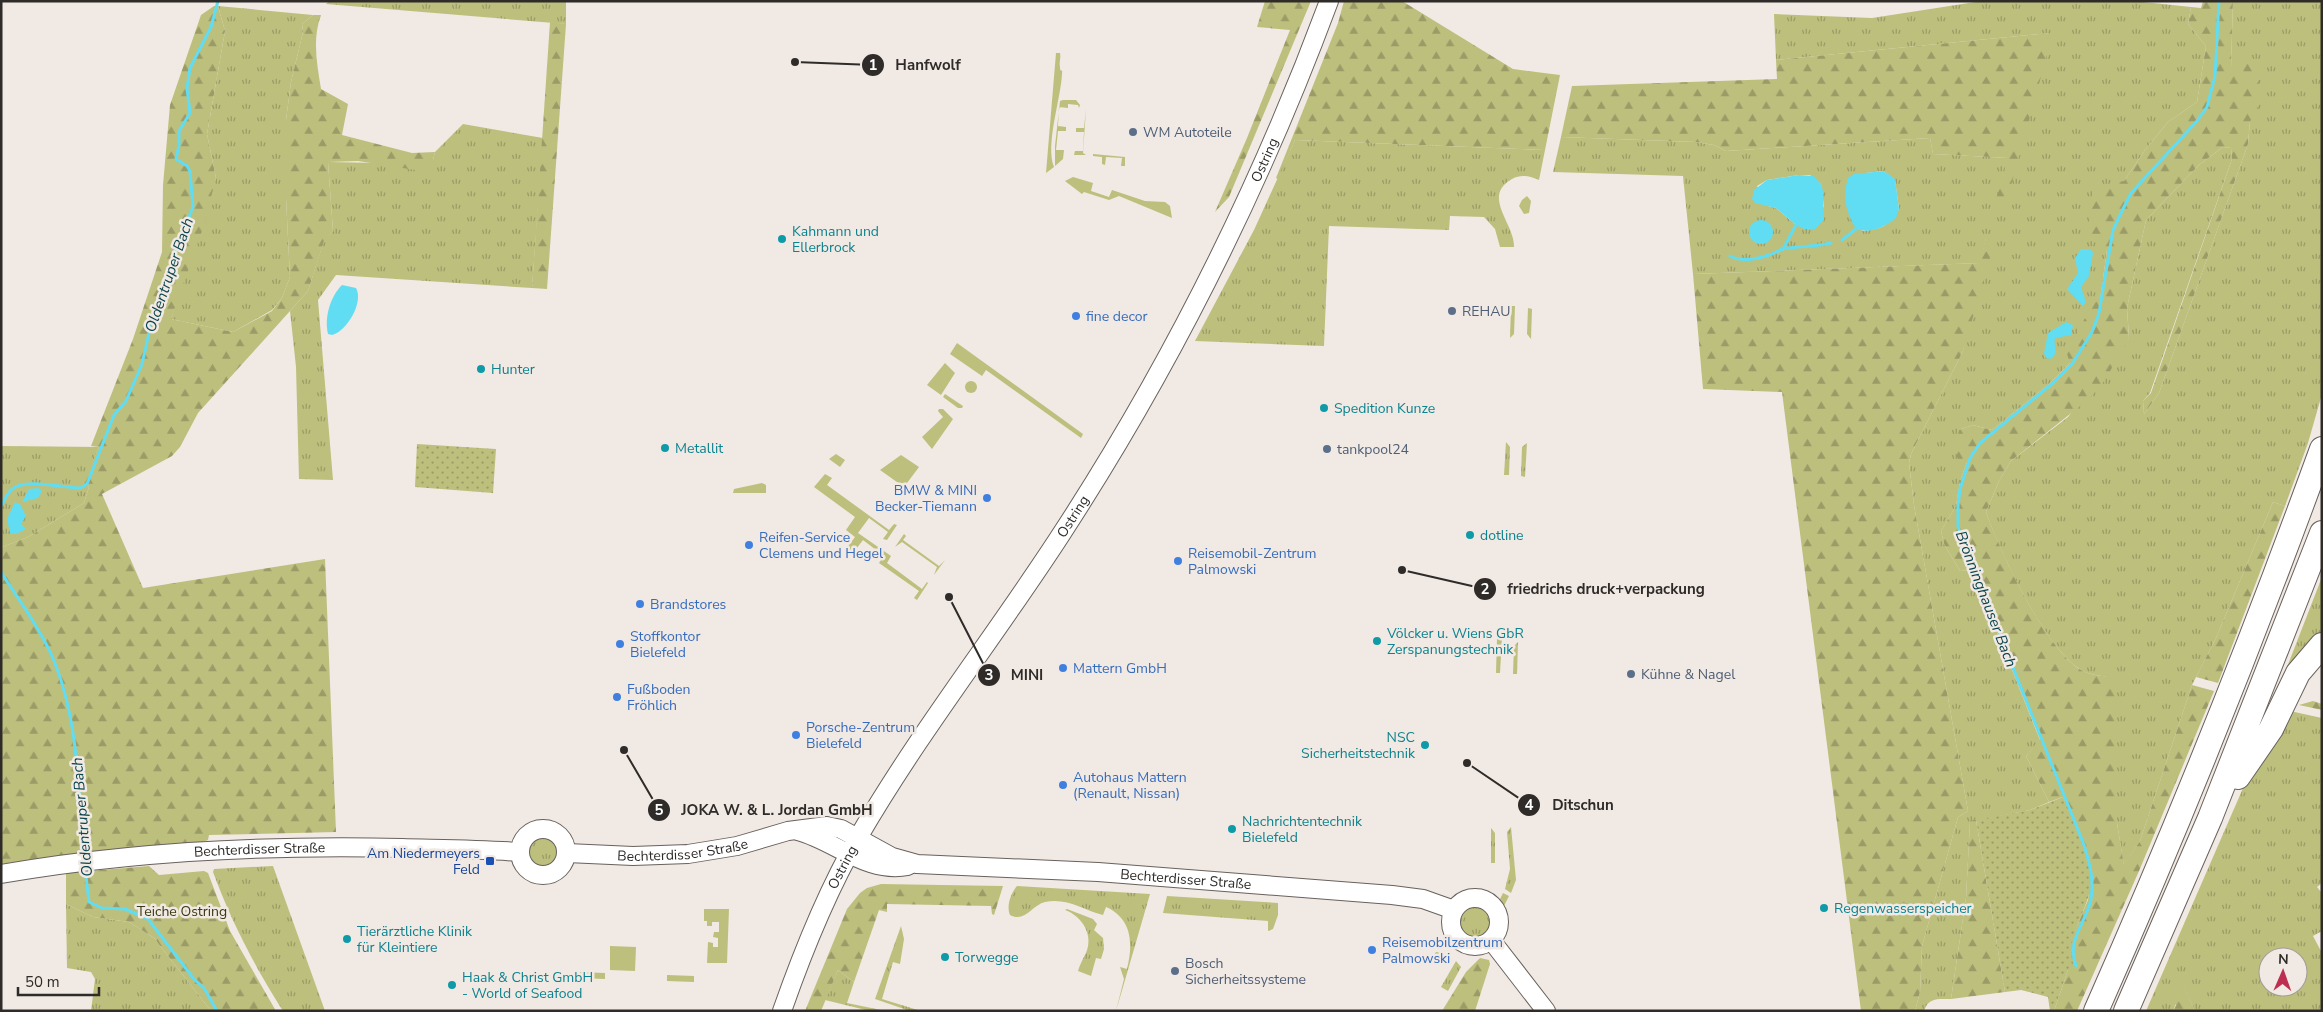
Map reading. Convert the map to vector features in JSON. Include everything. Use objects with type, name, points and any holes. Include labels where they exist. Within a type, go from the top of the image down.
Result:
[{"type":"highway","points":[[2096,1011],[2219,722],[2322,449]]},
{"type":"highway","points":[[2126,1011],[2210,818],[2322,533]]},
{"type":"highway","points":[[2210,818],[2271,729],[2298,673],[2322,645]]},
{"type":"street","name":"Ostring","points":[[782,1011],[809,938],[858,838],[917,745],[1064,531],[1130,423],[1177,338],[1241,210],[1285,114],[1329,1]]},
{"type":"street","name":"Bechterdisser Straße","points":[[567,853],[633,856],[688,854],[737,846],[780,833],[827,826],[841,829],[892,857],[917,864],[1098,872],[1392,895],[1423,899],[1454,910]]},
{"type":"street","points":[[545,828],[561,836],[567,853],[565,862],[559,869],[551,874],[542,876],[533,874],[526,868],[519,852],[527,834],[545,828]]},
{"type":"street","name":"Bechterdisser Straße","points":[[797,831],[817,837],[880,867],[901,867],[917,864]]},
{"type":"street","name":"Bechterdisser Straße","points":[[1,874],[68,863],[251,848],[355,847],[519,852]]},
{"type":"street","points":[[1474,899],[1490,904],[1498,918],[1496,933],[1491,940],[1476,946],[1461,942],[1456,937],[1451,924],[1454,910],[1460,904],[1474,899]]},
{"type":"street","points":[[1491,940],[1546,1011]]},
{"type":"green space","points":[[329,1],[566,1],[566,24],[326,4]]},
{"type":"green space","points":[[1265,1],[1311,1],[1229,197],[1215,212],[1290,30],[1257,27]]},
{"type":"green space","points":[[1344,1],[1402,1],[1513,69],[1560,75],[1545,150],[1295,140],[1278,179],[1276,178],[1338,23]]},
{"type":"green space","points":[[1982,1],[2134,1],[2191,7],[2188,24],[2206,46],[2197,102],[2168,122],[2145,150],[2124,181],[2107,250],[2100,300],[2070,363],[2048,385],[1992,430],[1973,425],[1961,429],[1967,462],[1960,481],[1956,506],[1941,531],[1944,544],[1960,571],[1972,570],[1981,592],[2040,740],[2026,756],[2049,802],[2030,810],[1970,822],[1966,898],[1951,999],[1931,1001],[1924,1011],[1915,1011],[1920,992],[1922,946],[1958,817],[1968,811],[1914,505],[1909,463],[1911,454],[1963,351],[1987,235],[1980,263],[1693,274],[1683,176],[1553,172],[1561,137],[1696,142],[1714,145],[1726,151],[1930,138],[1933,154],[2009,158],[1994,205],[2049,33],[1776,60],[1774,14],[1872,18]],"holes":[[[1884,171],[1895,180],[1899,209],[1884,226],[1862,231],[1866,173]],[[1810,175],[1821,184],[1824,207],[1796,225],[1776,208],[1768,206],[1757,186],[1767,180]]]},
{"type":"green space","points":[[2203,1],[2233,1],[2231,67],[2249,59],[2259,67],[2258,114],[2250,121],[2248,144],[2159,393],[2144,414],[2143,401],[2151,393],[2232,159],[2231,148],[2223,147],[2199,165],[2146,220],[2127,308],[2129,338],[2105,380],[2089,399],[2011,461],[1999,481],[1986,512],[2013,575],[2040,623],[2055,644],[2069,661],[2083,671],[2117,678],[2117,823],[2124,865],[2140,841],[2192,685],[2214,691],[2139,871],[2077,1011],[2054,1011],[2068,970],[2071,940],[2088,900],[2091,873],[2063,797],[2049,802],[2026,756],[2040,739],[1972,570],[1960,571],[1944,544],[1941,531],[1956,506],[1960,481],[1967,462],[1958,461],[1954,442],[1961,429],[1973,425],[1992,430],[2048,385],[2070,363],[2067,354],[2092,304],[2100,300],[2107,250],[2088,233],[2094,187],[2124,181],[2145,150],[2168,122],[2197,102],[2206,46],[2188,24],[2191,7],[2201,8]]},
{"type":"green space","points":[[2233,1],[2322,1],[2322,394],[2308,443],[2285,506],[2273,502],[2216,638],[2192,685],[2140,841],[2124,866],[2117,823],[2117,679],[2083,671],[2069,661],[2055,644],[2026,600],[2002,551],[1986,512],[1999,481],[2011,461],[2068,417],[2129,338],[2127,308],[2146,220],[2199,165],[2223,147],[2231,148],[2232,159],[2150,393],[2143,401],[2144,414],[2159,393],[2248,144],[2250,121],[2231,67]]},
{"type":"green space","points":[[214,6],[218,6],[225,31],[207,134],[216,178],[203,228],[171,319],[233,332],[272,311],[282,298],[290,277],[286,198],[286,120],[291,82],[303,32],[302,24],[313,15],[321,15],[316,42],[321,89],[348,104],[342,135],[412,153],[435,152],[433,160],[422,171],[358,161],[328,162],[333,231],[324,241],[308,291],[198,413],[180,447],[172,456],[102,494],[143,588],[325,559],[336,832],[209,835],[208,840],[200,843],[73,854],[1,864],[2,547],[28,537],[84,503],[89,487],[83,483],[99,447],[91,446],[133,339],[162,252],[163,185],[170,105],[201,15]]},
{"type":"green space","points":[[218,6],[313,15],[302,24],[303,32],[291,82],[286,120],[286,198],[290,277],[282,298],[272,310],[233,332],[171,319],[216,178],[207,134],[225,31]]},
{"type":"green space","points":[[550,22],[566,24],[547,289],[532,288]]},
{"type":"green space","points":[[2049,33],[2051,40],[2005,208],[1994,206],[2008,158],[1933,154],[1930,138],[1726,151],[1714,145],[1696,142],[1561,137],[1572,86],[1777,79],[1776,60]]},
{"type":"green space","points":[[1056,53],[1060,53],[1061,84],[1052,134],[1051,147],[1054,167],[1046,173]]},
{"type":"green space","points":[[1063,100],[1076,100],[1080,105],[1079,108],[1078,105],[1068,104],[1068,108],[1059,107],[1060,101]]},
{"type":"green space","points":[[1086,109],[1083,153],[1086,155],[1074,155],[1075,151],[1083,151],[1084,132],[1076,132],[1076,128],[1084,128]]},
{"type":"green space","points":[[1059,113],[1058,126],[1066,127],[1066,131],[1058,131],[1056,150],[1064,150],[1063,159],[1055,166],[1055,146]]},
{"type":"green space","points":[[463,124],[543,138],[532,288],[336,275],[318,300],[333,480],[299,479],[296,367],[290,311],[308,291],[324,240],[333,231],[328,162],[379,163],[433,160],[435,152]]},
{"type":"green space","points":[[1295,140],[1545,150],[1539,180],[1525,176],[1515,177],[1503,186],[1499,194],[1499,202],[1513,238],[1514,247],[1500,247],[1495,229],[1484,217],[1450,216],[1449,230],[1329,226],[1324,346],[1195,341],[1254,230]]},
{"type":"green space","points":[[1093,154],[1125,157],[1125,166],[1121,166],[1122,158],[1106,157],[1105,165],[1102,164],[1102,157],[1093,156]]},
{"type":"green space","points":[[1073,177],[1093,183],[1091,191],[1109,197],[1112,190],[1145,201],[1165,202],[1170,206],[1172,218],[1119,196],[1109,200],[1084,192],[1082,194],[1065,181]]},
{"type":"green space","points":[[1527,196],[1531,201],[1529,213],[1524,214],[1519,206]]},
{"type":"green space","points":[[1987,235],[1997,235],[1963,351],[1911,454],[1909,463],[1914,505],[1968,811],[1958,817],[1922,946],[1920,992],[1915,1011],[1861,1011],[1782,392],[1703,389],[1693,274],[1979,263]]},
{"type":"green space","points":[[1511,306],[1515,306],[1514,334],[1510,338]]},
{"type":"green space","points":[[1528,308],[1532,309],[1531,339],[1527,334]]},
{"type":"green space","points":[[957,343],[1083,434],[1081,438],[986,370],[982,376],[950,354]]},
{"type":"green space","points":[[945,363],[955,373],[941,395],[927,385]]},
{"type":"green space","points":[[971,381],[977,387],[971,393],[965,387]]},
{"type":"green space","points":[[945,394],[963,406],[962,408],[958,408],[943,397]]},
{"type":"green space","points":[[943,409],[953,419],[932,449],[922,437],[943,417],[938,411]]},
{"type":"green space","points":[[1506,442],[1510,447],[1509,475],[1504,475]]},
{"type":"green space","points":[[1527,443],[1525,477],[1521,476],[1522,447]]},
{"type":"green space","points":[[417,444],[496,449],[493,493],[415,487]]},
{"type":"green space","points":[[1,446],[99,447],[84,483],[89,487],[84,503],[28,537],[2,547],[3,557],[1,557]]},
{"type":"green space","points":[[836,454],[845,460],[840,467],[829,459]]},
{"type":"green space","points":[[901,455],[919,467],[904,487],[880,470]]},
{"type":"green space","points":[[825,474],[832,478],[827,485],[889,530],[894,524],[897,525],[887,540],[883,539],[888,532],[869,518],[858,533],[891,556],[887,563],[922,589],[928,583],[917,600],[914,598],[919,591],[879,563],[884,556],[863,540],[853,553],[847,548],[855,537],[846,530],[855,517],[814,487]]},
{"type":"green space","points":[[762,483],[766,485],[766,493],[733,493],[734,489]]},
{"type":"green space","points":[[2273,502],[2285,506],[2218,683],[2196,677],[2216,638]]},
{"type":"green space","points":[[904,534],[906,536],[903,540],[939,566],[945,560],[934,575],[937,567],[902,542],[895,547]]},
{"type":"green space","points":[[2322,577],[2322,638],[2275,698]]},
{"type":"green space","points":[[1497,638],[1502,638],[1500,673],[1496,673]]},
{"type":"green space","points":[[1518,642],[1517,674],[1513,674],[1514,646]]},
{"type":"green space","points":[[2313,701],[2322,704],[2322,710],[2299,705]]},
{"type":"green space","points":[[2290,711],[2322,718],[2322,883],[2317,887],[2322,893],[2322,931],[2313,936],[2322,953],[2322,1011],[2195,1011],[2183,985],[2173,1011],[2146,1011],[2247,779]]},
{"type":"green space","points":[[2063,797],[2080,835],[2090,865],[2091,886],[2072,943],[2071,955],[2074,966],[2068,970],[2054,1011],[2050,1011],[2048,997],[2021,990],[2005,992],[1976,820],[2030,810]]},
{"type":"green space","points":[[1976,820],[2005,992],[1951,999],[1966,898],[1970,821]]},
{"type":"green space","points":[[1511,827],[1516,880],[1511,893],[1505,889],[1510,869],[1507,832]]},
{"type":"green space","points":[[1491,828],[1495,833],[1495,863],[1491,863]]},
{"type":"green space","points":[[543,837],[554,841],[558,852],[554,863],[543,867],[532,863],[528,852],[532,841]]},
{"type":"green space","name":"Teiche Ostring","points":[[149,866],[159,875],[204,871],[208,873],[230,931],[276,1011],[211,1011],[154,938],[129,922],[93,917],[66,904],[66,873]]},
{"type":"green space","points":[[273,866],[325,1011],[283,1011],[244,943],[213,872],[214,869]]},
{"type":"green space","points":[[881,884],[1003,886],[994,915],[992,914],[991,906],[887,904],[887,912],[879,910],[854,982],[838,970],[821,1011],[805,1011],[847,909],[860,893],[867,888]]},
{"type":"green space","points":[[1017,886],[1150,894],[1116,1011],[1124,979],[1120,967],[1127,969],[1130,951],[1129,934],[1122,918],[1106,907],[1103,915],[1060,901],[1045,902],[1020,917],[1015,917],[1010,915],[1009,904]]},
{"type":"green space","points":[[1503,893],[1509,896],[1504,906],[1504,916],[1498,903]]},
{"type":"green space","points":[[1167,896],[1278,903],[1278,915],[1273,929],[1268,931],[1268,921],[1163,913]]},
{"type":"green space","points":[[66,904],[93,917],[129,922],[154,938],[211,1011],[91,1011],[95,979],[91,972],[67,968]]},
{"type":"green space","points":[[1475,907],[1486,911],[1490,922],[1486,933],[1475,937],[1464,933],[1460,922],[1464,911]]},
{"type":"green space","points":[[704,909],[729,909],[727,963],[707,963],[708,942],[713,943],[713,947],[718,947],[718,938],[713,937],[714,932],[719,932],[719,922],[712,922],[712,926],[707,926],[707,921],[704,921]]},
{"type":"green space","points":[[1067,909],[1093,919],[1097,924],[1094,930],[1103,938],[1104,949],[1101,959],[1096,958],[1091,976],[1078,971],[1088,946],[1085,927],[1077,917],[1065,910]]},
{"type":"green space","points":[[901,926],[904,939],[900,964],[893,962],[882,999],[921,1011],[910,1011],[875,999]]},
{"type":"green space","points":[[610,946],[636,947],[635,971],[610,970]]},
{"type":"green space","points":[[1436,952],[1444,953],[1437,965],[1430,962]]},
{"type":"green space","points":[[1480,958],[1489,960],[1490,964],[1475,1011],[1442,1011],[1466,972]]},
{"type":"green space","points":[[1456,961],[1461,967],[1448,991],[1441,987]]},
{"type":"green space","points":[[838,970],[854,982],[847,1003],[886,1011],[870,1011],[825,1000]]},
{"type":"green space","points":[[580,972],[605,973],[605,979],[580,978]]},
{"type":"green space","points":[[667,975],[694,976],[694,982],[667,981]]},
{"type":"green space","points":[[2183,984],[2195,1011],[2173,1011],[2176,1005],[2171,997]]},
{"type":"water","points":[[1884,171],[1895,179],[1899,209],[1896,218],[1877,229],[1867,231],[1856,229],[1850,217],[1845,198],[1848,178],[1854,174]]},
{"type":"water","points":[[1799,175],[1814,176],[1821,184],[1824,220],[1815,229],[1804,229],[1796,225],[1776,208],[1755,203],[1752,199],[1754,190],[1767,180]]},
{"type":"water","points":[[1761,220],[1770,223],[1773,232],[1770,241],[1761,244],[1752,241],[1749,232],[1752,223]]},
{"type":"water","points":[[2081,249],[2090,249],[2093,253],[2089,276],[2081,287],[2086,302],[2083,306],[2067,289],[2078,273],[2075,258]]},
{"type":"water","points":[[342,285],[356,288],[358,301],[353,315],[348,322],[343,328],[332,335],[328,334],[327,328],[329,308],[334,295]]},
{"type":"water","points":[[2066,322],[2073,325],[2071,335],[2055,338],[2055,354],[2050,359],[2046,358],[2044,353],[2048,333]]},
{"type":"water","points":[[38,488],[42,491],[38,498],[22,502],[29,489]]},
{"type":"water","points":[[15,502],[20,504],[26,516],[21,524],[26,529],[16,534],[10,533],[7,519]]},
{"type":"waterway","name":"Oldentruper Bach","points":[[1,506],[11,490],[17,486],[44,484],[80,488],[87,484],[114,415],[126,401],[142,364],[154,311],[166,283],[173,256],[193,207],[190,171],[187,166],[176,159],[179,131],[190,113],[187,88],[190,68],[211,27],[218,1]]},
{"type":"waterway","name":"Brönninghauser Bach","points":[[2076,966],[2073,948],[2091,899],[2092,878],[2090,865],[2084,845],[1958,527],[1960,489],[1970,458],[1980,443],[2053,383],[2072,364],[2092,332],[2099,313],[2113,230],[2131,193],[2197,121],[2207,107],[2215,76],[2219,1]]},
{"type":"waterway","points":[[1783,249],[1796,225]]},
{"type":"waterway","points":[[1842,240],[1856,229]]},
{"type":"waterway","points":[[1730,256],[1739,259],[1754,259],[1783,249],[1831,243]]},
{"type":"waterway","name":"Oldentruper Bach","points":[[1,572],[40,633],[51,654],[60,678],[67,702],[76,754],[84,856]]},
{"type":"waterway","name":"Oldentruper Bach","points":[[85,868],[89,902],[102,908],[125,909],[148,919],[194,979],[204,988],[217,1011]]},
{"type":"place","name":"Hanfwolf","points":[[795,62]]},
{"type":"place","name":"WM Autoteile","points":[[1133,132]]},
{"type":"place","name":"Kahmann und Ellerbrock","points":[[782,239]]},
{"type":"place","name":"REHAU","points":[[1452,311]]},
{"type":"place","name":"fine decor","points":[[1076,316]]},
{"type":"place","name":"Hunter","points":[[481,369]]},
{"type":"place","name":"Spedition Kunze","points":[[1324,408]]},
{"type":"place","name":"Metallit","points":[[665,448]]},
{"type":"place","name":"tankpool24","points":[[1327,449]]},
{"type":"place","name":"BMW & MINI Becker-Tiemann","points":[[987,498]]},
{"type":"place","name":"dotline","points":[[1470,535]]},
{"type":"place","name":"Reifen-Service Clemens und Hegel","points":[[749,545]]},
{"type":"place","name":"Reisemobil-Zentrum Palmowski","points":[[1178,561]]},
{"type":"place","name":"friedrichs druck+verpackung","points":[[1402,570]]},
{"type":"place","name":"MINI","points":[[949,597]]},
{"type":"place","name":"Brandstores","points":[[640,604]]},
{"type":"place","name":"Völcker u. Wiens GbR Zerspanungstechnik","points":[[1377,641]]},
{"type":"place","name":"Stoffkontor Bielefeld","points":[[620,644]]},
{"type":"place","name":"Mattern GmbH","points":[[1063,668]]},
{"type":"place","name":"Kühne & Nagel","points":[[1631,674]]},
{"type":"place","name":"Fußboden Fröhlich","points":[[617,697]]},
{"type":"place","name":"Porsche-Zentrum Bielefeld","points":[[796,735]]},
{"type":"place","name":"NSC Sicherheitstechnik","points":[[1425,745]]},
{"type":"place","name":"JOKA W. & L. Jordan GmbH","points":[[624,750]]},
{"type":"place","name":"Ditschun","points":[[1467,763]]},
{"type":"place","name":"Autohaus Mattern (Renault, Nissan)","points":[[1063,785]]},
{"type":"place","name":"Nachrichtentechnik Bielefeld","points":[[1232,829]]},
{"type":"place","name":"Am Niedermeyers Feld","points":[[490,861]]},
{"type":"place","name":"Regenwasserspeicher","points":[[1824,908]]},
{"type":"place","name":"Tierärztliche Klinik für Kleintiere","points":[[347,939]]},
{"type":"place","name":"Reisemobilzentrum Palmowski","points":[[1372,950]]},
{"type":"place","name":"Torwegge","points":[[945,957]]},
{"type":"place","name":"Bosch Sicherheitssysteme","points":[[1175,971]]},
{"type":"place","name":"Haak & Christ GmbH - World of Seafood","points":[[452,985]]}]
